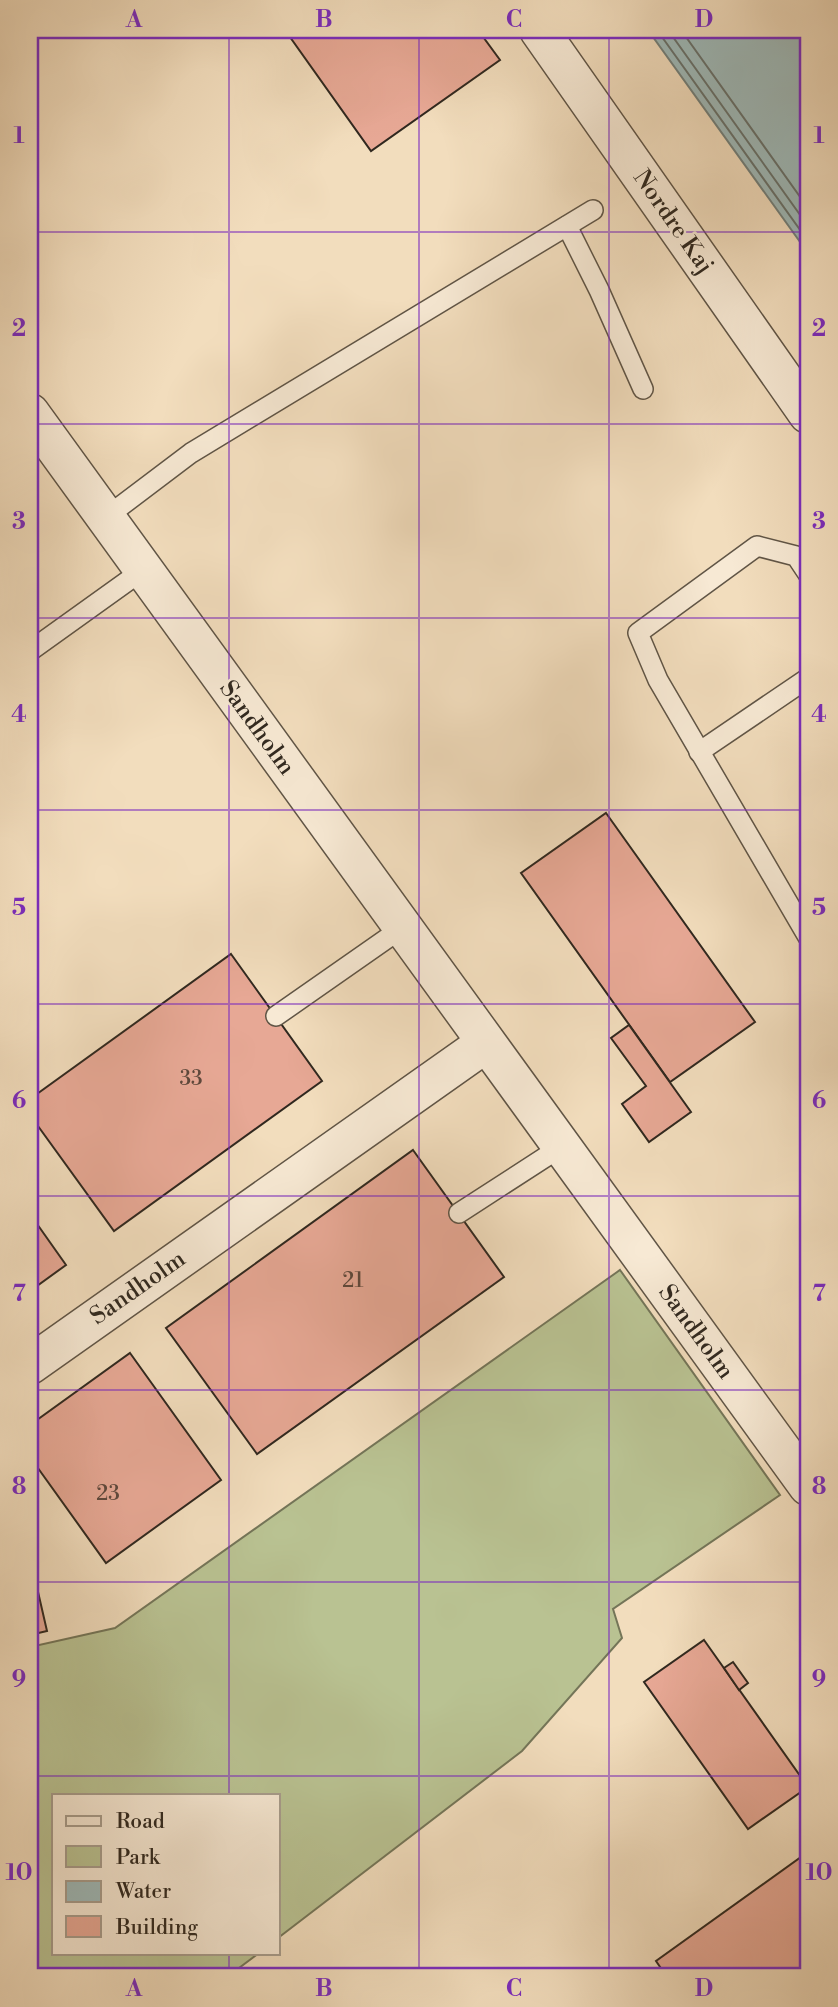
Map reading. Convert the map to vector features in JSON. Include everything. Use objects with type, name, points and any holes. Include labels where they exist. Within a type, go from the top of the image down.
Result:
[{"type":"street","name":"Nordre Kaj","points":[[539,30],[808,414]]},
{"type":"street","name":"Sandholm","points":[[30,413],[808,1486]]},
{"type":"street","name":"Sandholm","points":[[30,1364],[486,1043]]},
{"type":"lane","points":[[105,518],[191,453],[593,210]]},
{"type":"lane","points":[[567,226],[643,389]]},
{"type":"lane","points":[[808,574],[796,556],[757,546],[638,633],[658,680],[808,937]]},
{"type":"lane","points":[[30,651],[143,570]]},
{"type":"lane","points":[[699,752],[808,678]]},
{"type":"lane","points":[[276,1016],[402,928]]},
{"type":"lane","points":[[459,1213],[561,1147]]},
{"type":"green space","points":[[620,1270],[780,1495],[613,1609],[622,1638],[522,1751],[280,1936],[280,1794],[52,1794],[52,1954],[258,1954],[227,1977],[30,1977],[30,1647],[115,1628]]},
{"type":"water","points":[[648,30],[808,30],[808,253]]},
{"type":"building","points":[[285,30],[478,30],[500,60],[371,151]]},
{"type":"building","points":[[606,813],[755,1022],[670,1082],[521,873]]},
{"type":"building","points":[[231,954],[322,1081],[114,1231],[30,1115],[30,1099]]},
{"type":"building","points":[[629,1025],[691,1112],[649,1142],[622,1104],[646,1086],[611,1038]]},
{"type":"building","points":[[413,1150],[504,1277],[257,1454],[166,1328]]},
{"type":"building","points":[[30,1214],[66,1265],[30,1291]]},
{"type":"building","points":[[130,1353],[221,1480],[106,1563],[30,1457],[30,1425]]},
{"type":"building","points":[[30,1557],[47,1631],[30,1635]]},
{"type":"building","points":[[704,1640],[808,1787],[748,1829],[644,1682]]},
{"type":"building","points":[[733,1662],[748,1683],[739,1690],[724,1668]]},
{"type":"building","points":[[808,1852],[808,1977],[667,1977],[656,1961]]}]
